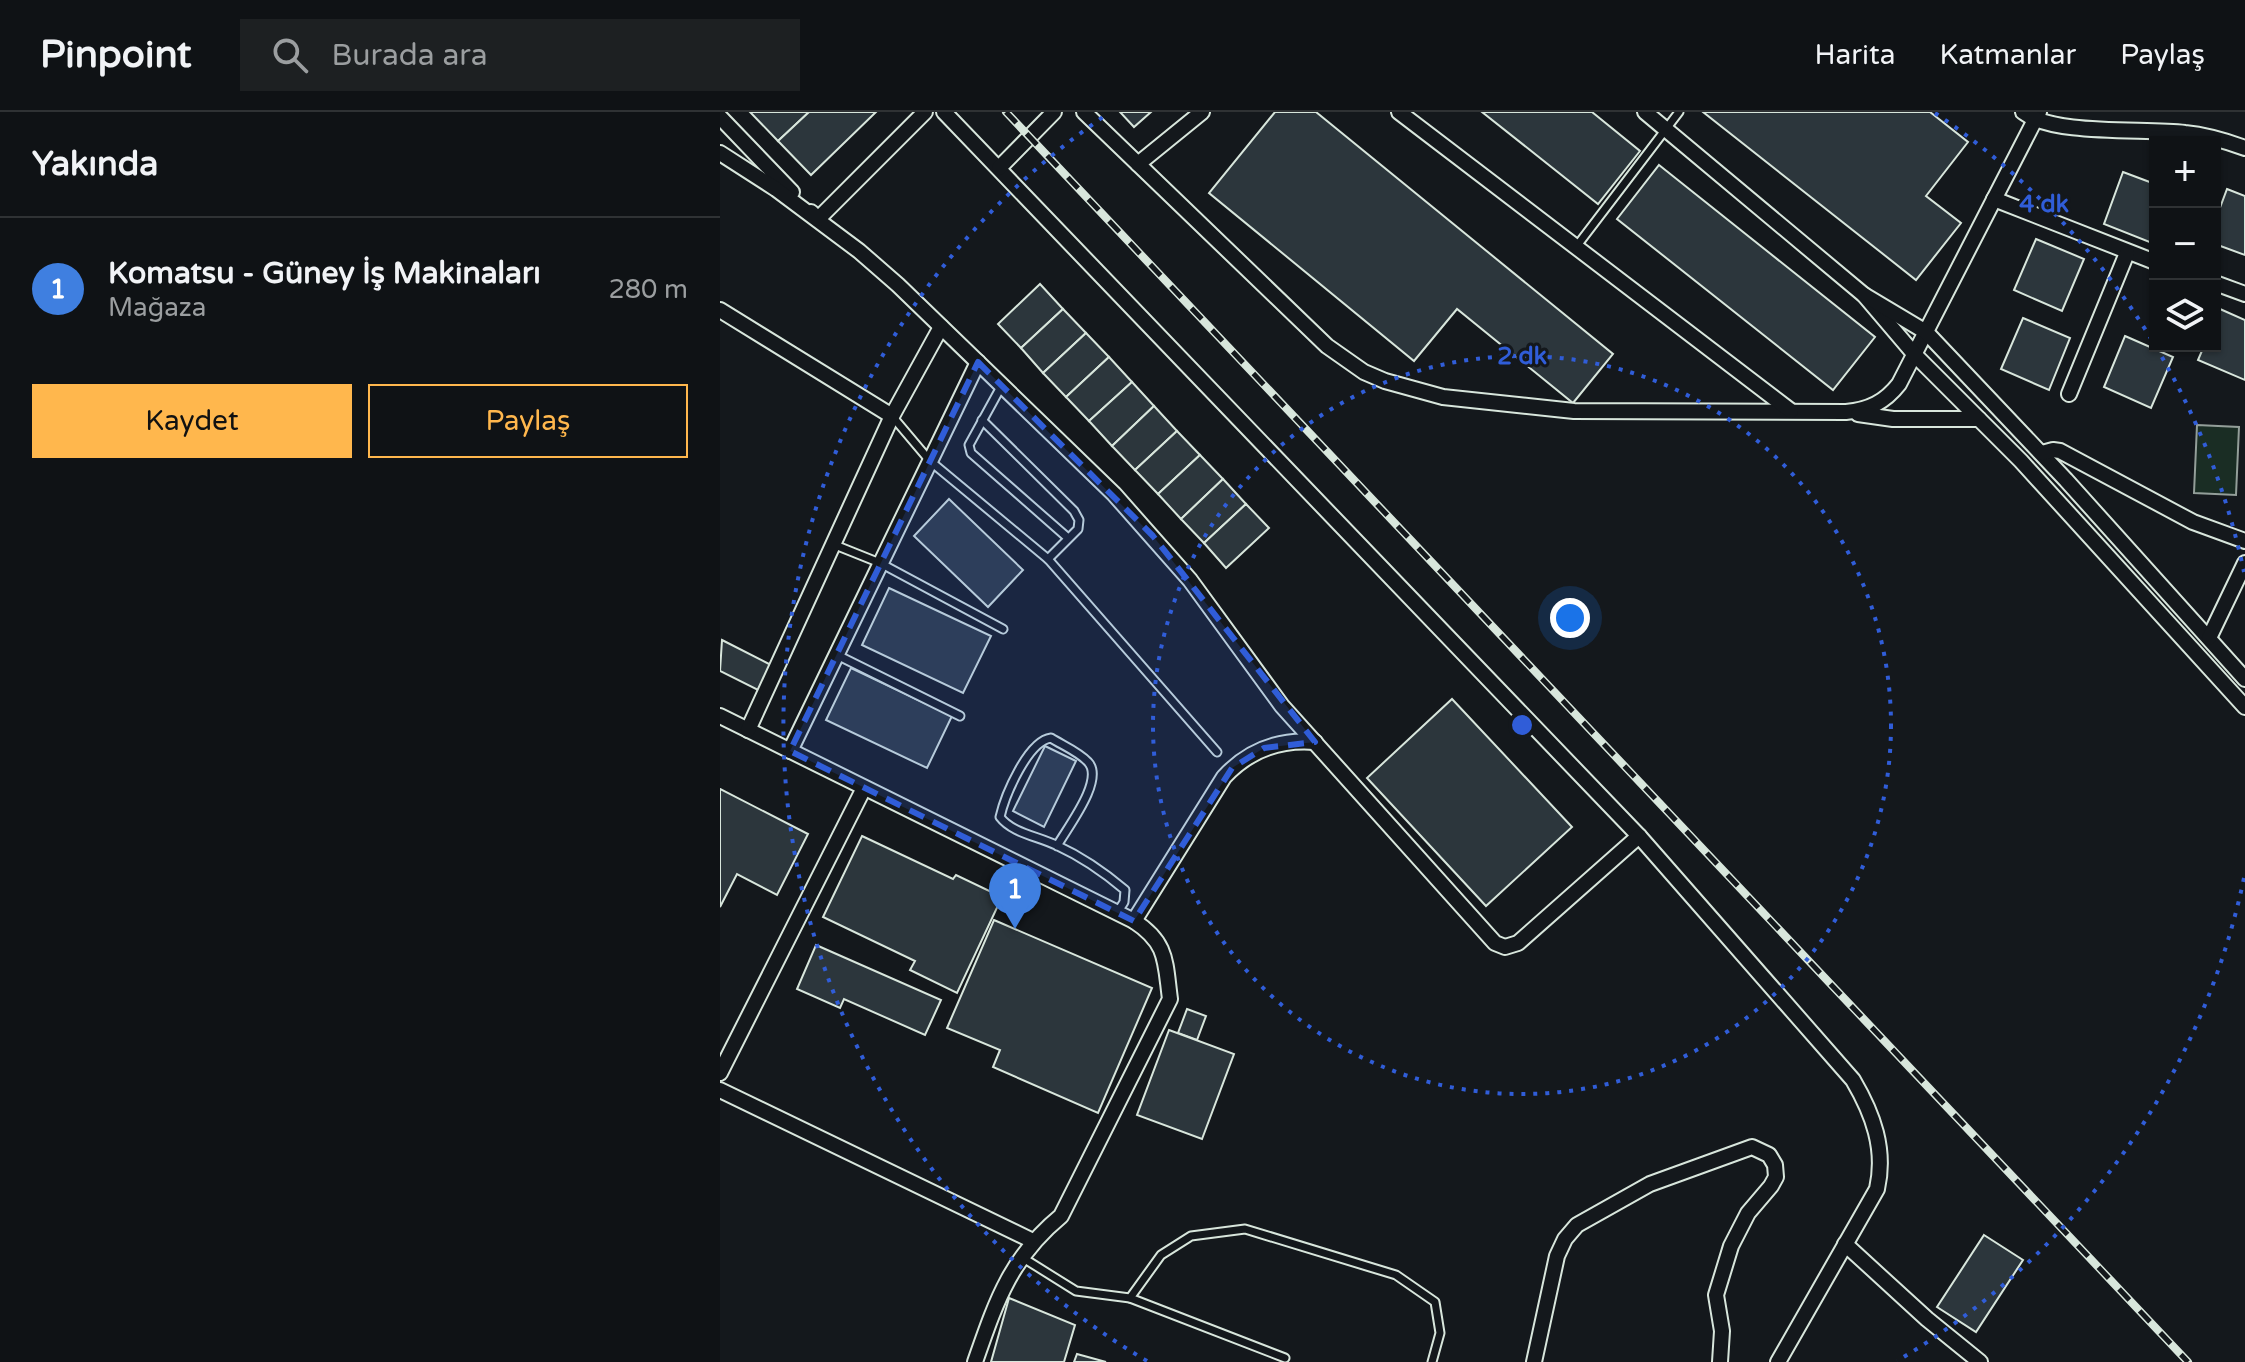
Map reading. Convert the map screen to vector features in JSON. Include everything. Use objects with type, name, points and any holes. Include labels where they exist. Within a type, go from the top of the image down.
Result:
[{"type":"street","points":[[818,219],[925,112]]},
{"type":"street","points":[[944,112],[1639,836],[1842,1066],[1862,1096],[1878,1137],[1880,1174],[1877,1189],[1778,1362]]},
{"type":"street","points":[[999,168],[1054,112]]},
{"type":"street","points":[[1084,112],[1327,346],[1345,360],[1385,381],[1443,397],[1574,411],[1846,412],[1893,419],[1979,419]]},
{"type":"street","points":[[1138,164],[1202,112]]},
{"type":"street","points":[[1399,112],[1791,412]]},
{"type":"street","points":[[1645,112],[1864,295],[1926,332],[2042,453],[2245,679]]},
{"type":"street","points":[[1846,412],[1868,408],[1886,398],[1899,384],[1994,199],[2032,115],[2107,129],[2189,133],[2245,148]]},
{"type":"street","points":[[720,117],[818,219]]},
{"type":"street","points":[[720,153],[818,219],[888,277],[1073,452],[1153,536],[1222,621],[1282,706],[1500,946],[1518,943],[1639,836]]},
{"type":"street","points":[[1994,199],[2149,260]]},
{"type":"street","points":[[2069,394],[2127,253]]},
{"type":"street","points":[[2221,285],[2245,294]]},
{"type":"street","points":[[1864,295],[1915,355],[2021,461],[2245,707]]},
{"type":"street","points":[[720,310],[892,416]]},
{"type":"street","points":[[748,730],[892,416],[941,327]]},
{"type":"street","points":[[790,751],[978,362]]},
{"type":"street","points":[[2042,453],[2060,451],[2193,522],[2245,541]]},
{"type":"street","points":[[2209,638],[2245,563]]},
{"type":"street","points":[[720,716],[1134,921],[1147,930],[1161,948],[1168,971],[1170,999],[1061,1216],[1020,1256],[1000,1291],[975,1362]]},
{"type":"street","points":[[1134,921],[1232,768],[1264,748],[1289,742],[1315,742]]},
{"type":"street","points":[[720,1073],[864,788]]},
{"type":"street","points":[[720,1090],[1033,1241]]},
{"type":"street","points":[[1534,1362],[1557,1256],[1571,1232],[1592,1215],[1650,1184],[1752,1147],[1764,1151],[1773,1159],[1776,1177],[1748,1213],[1731,1246],[1716,1295],[1722,1331],[1720,1362]]},
{"type":"street","points":[[1845,1244],[1927,1319],[1980,1362]]},
{"type":"lane","points":[[1576,247],[1679,112]]},
{"type":"lane","points":[[1002,385],[969,445],[971,453],[1068,538]]},
{"type":"lane","points":[[892,416],[930,461],[1048,559],[1217,752]]},
{"type":"lane","points":[[982,420],[1074,511],[1079,520],[1078,529],[1048,559]]},
{"type":"lane","points":[[835,545],[880,563],[1003,629]]},
{"type":"lane","points":[[836,655],[960,716]]},
{"type":"lane","points":[[1057,846],[1090,791],[1093,774],[1089,763],[1051,738],[1042,739],[1032,749],[1004,800],[1000,817],[1006,825],[1057,846],[1113,880],[1125,890],[1124,902],[1117,913]]},
{"type":"lane","points":[[1130,1298],[1161,1255],[1191,1236],[1245,1229],[1396,1275],[1435,1302],[1440,1333],[1432,1362]]},
{"type":"lane","points":[[1020,1256],[1076,1291],[1130,1298],[1285,1358]]},
{"type":"highlighted area","points":[[978,362],[1153,536],[1315,742],[1264,748],[1232,768],[1134,921],[790,751]]},
{"type":"green space","points":[[2197,425],[2239,427],[2236,495],[2194,493]]},
{"type":"building","points":[[750,112],[809,112],[778,141]]},
{"type":"building","points":[[809,112],[876,112],[811,175],[778,141]]},
{"type":"building","points":[[1120,112],[1151,112],[1134,127]]},
{"type":"building","points":[[1275,112],[1316,112],[1613,354],[1573,403],[1457,309],[1414,361],[1209,193]]},
{"type":"building","points":[[1482,112],[1592,112],[1640,151],[1598,204]]},
{"type":"building","points":[[1703,112],[1930,112],[1968,142],[1926,196],[1961,223],[1916,280]]},
{"type":"building","points":[[1659,165],[1875,337],[1833,390],[1617,219]]},
{"type":"building","points":[[2123,172],[2149,182],[2149,242],[2104,224]]},
{"type":"building","points":[[2227,189],[2245,196],[2245,255],[2221,246],[2221,205]]},
{"type":"building","points":[[2036,239],[2084,259],[2062,311],[2014,290]]},
{"type":"building","points":[[1040,284],[1063,309],[1021,348],[998,324]]},
{"type":"building","points":[[1063,309],[1086,333],[1043,373],[1021,348]]},
{"type":"building","points":[[2221,309],[2245,320],[2245,380],[2198,360],[2201,352],[2221,352]]},
{"type":"building","points":[[2023,318],[2070,338],[2049,390],[2001,369]]},
{"type":"building","points":[[1086,333],[1109,357],[1066,397],[1043,373]]},
{"type":"building","points":[[2125,336],[2149,346],[2149,352],[2162,352],[2173,357],[2151,408],[2104,387]]},
{"type":"building","points":[[1109,357],[1132,382],[1089,421],[1066,397]]},
{"type":"building","points":[[1132,382],[1154,406],[1112,446],[1089,421]]},
{"type":"building","points":[[1154,406],[1177,431],[1135,470],[1112,446]]},
{"type":"building","points":[[1177,431],[1200,455],[1158,494],[1135,470]]},
{"type":"building","points":[[1200,455],[1223,479],[1181,519],[1158,494]]},
{"type":"building","points":[[1223,479],[1246,504],[1204,543],[1181,519]]},
{"type":"building","points":[[949,499],[1023,570],[988,607],[914,536]]},
{"type":"building","points":[[1246,504],[1269,528],[1226,568],[1204,543]]},
{"type":"building","points":[[889,588],[991,636],[963,693],[862,645]]},
{"type":"building","points":[[722,640],[773,666],[760,691],[720,671]]},
{"type":"building","points":[[851,668],[952,716],[927,768],[826,720]]},
{"type":"building","points":[[1452,699],[1572,827],[1486,906],[1367,778]]},
{"type":"building","points":[[1045,746],[1076,761],[1044,827],[1013,811]]},
{"type":"building","points":[[720,789],[808,834],[777,895],[737,874],[720,907]]},
{"type":"building","points":[[862,836],[953,879],[956,875],[1002,897],[957,993],[910,970],[915,961],[823,917]]},
{"type":"building","points":[[994,920],[1152,988],[1098,1113],[993,1067],[1000,1050],[947,1028]]},
{"type":"building","points":[[816,945],[941,1000],[925,1035],[844,999],[840,1008],[797,989]]},
{"type":"building","points":[[1187,1009],[1206,1016],[1197,1040],[1178,1033]]},
{"type":"building","points":[[1169,1030],[1234,1054],[1202,1139],[1137,1115]]},
{"type":"building","points":[[1984,1235],[2023,1260],[1976,1332],[1937,1307]]},
{"type":"building","points":[[1009,1298],[1075,1325],[1064,1362],[991,1362]]},
{"type":"building","points":[[1077,1354],[1106,1362],[1074,1362]]},
{"type":"railway","points":[[1006,112],[2188,1362]]},
{"type":"place","name":"Komatsu - Güney İş Makinaları","points":[[1015,929]]}]
